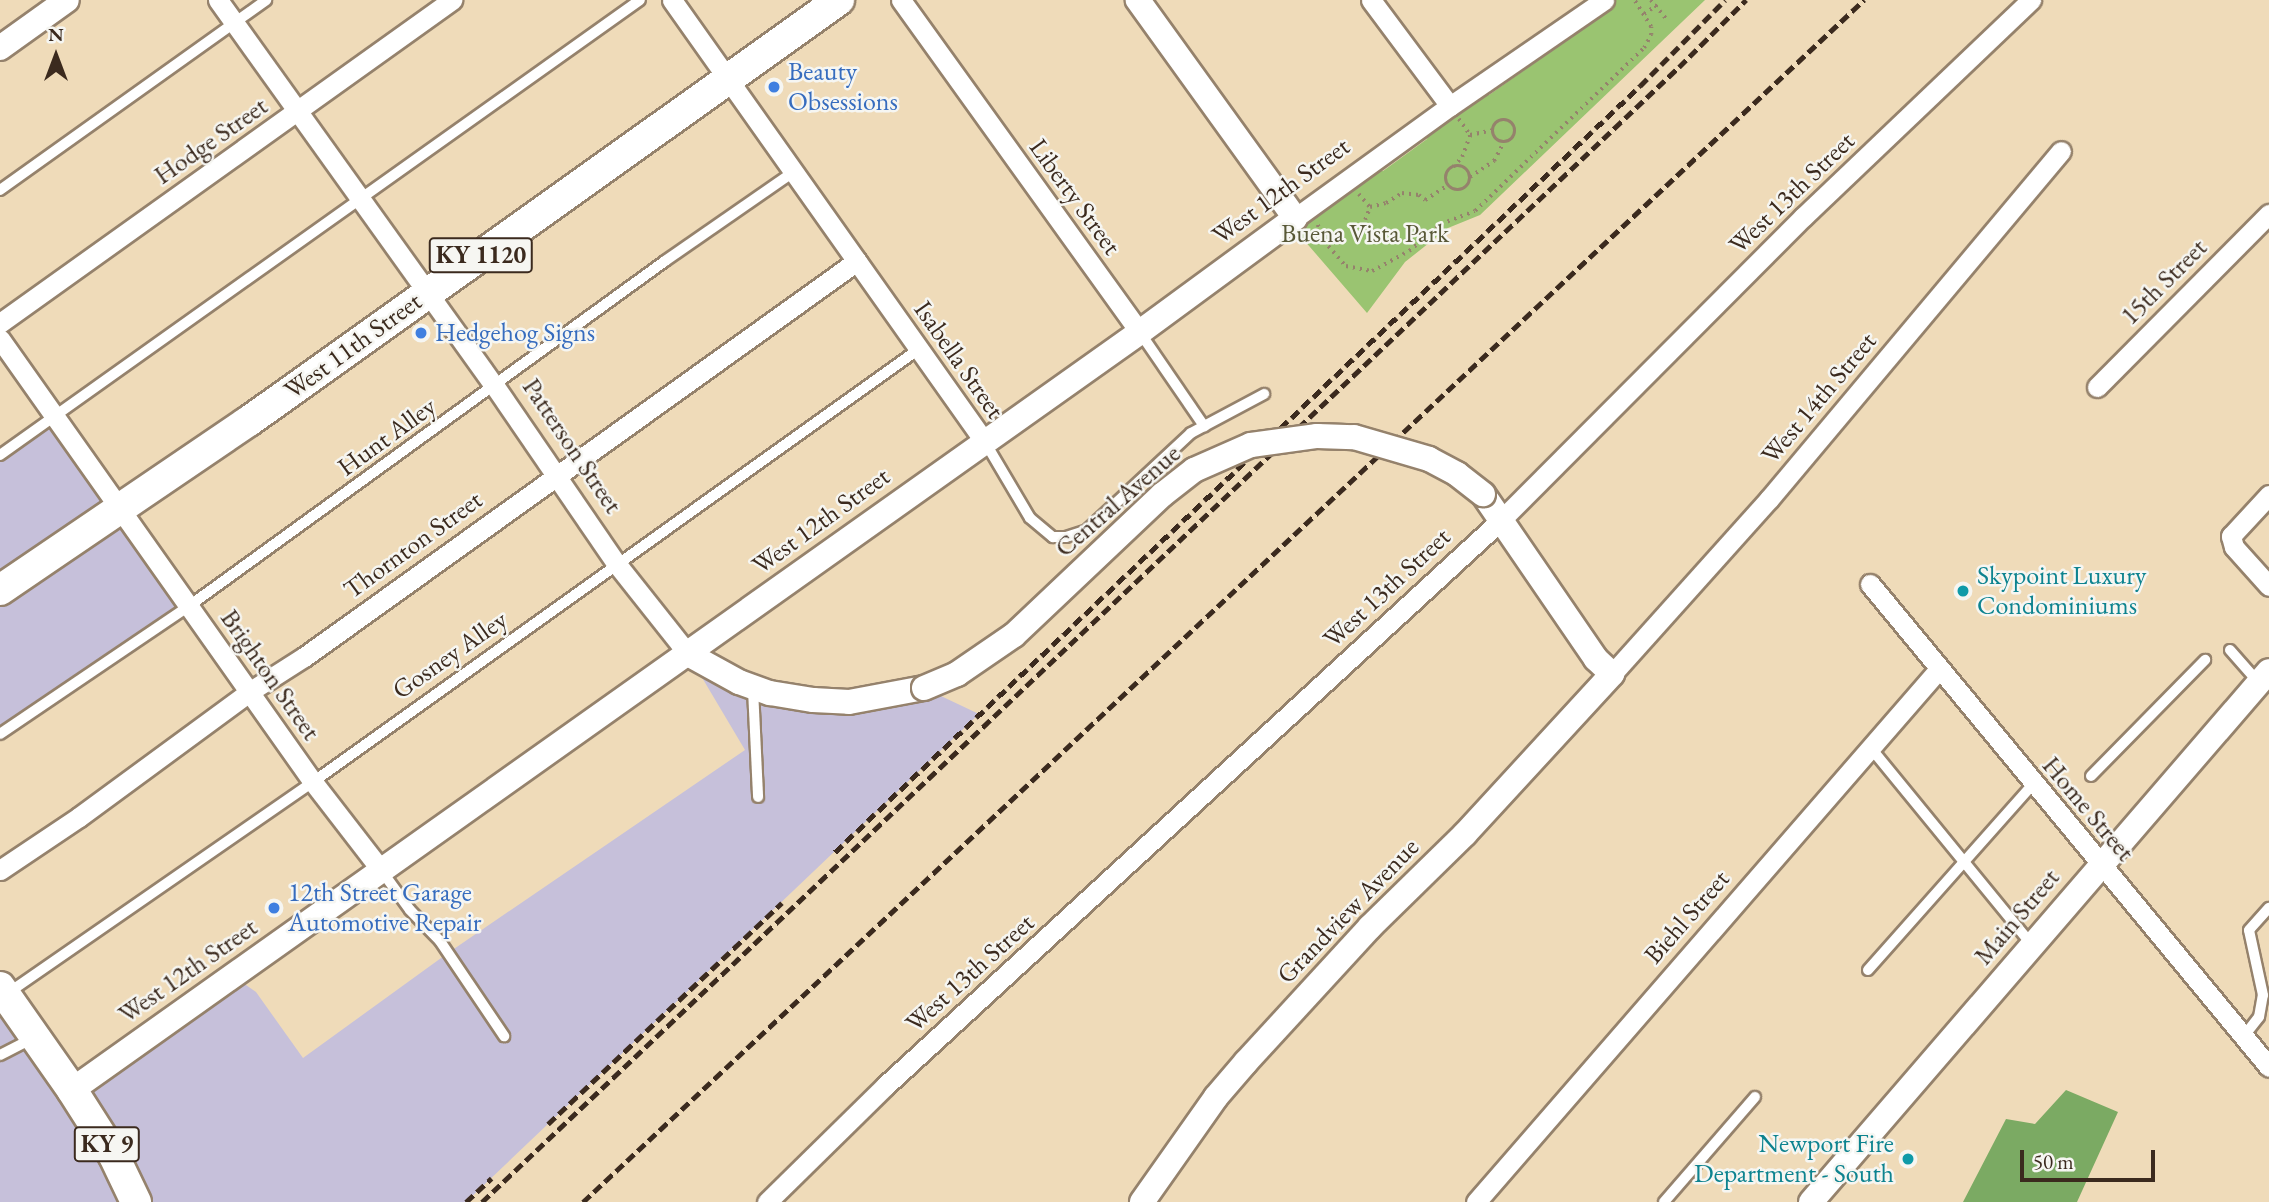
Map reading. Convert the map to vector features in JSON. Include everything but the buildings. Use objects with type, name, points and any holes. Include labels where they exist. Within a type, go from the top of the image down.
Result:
[{"type":"main road","name":"West 11th Street","points":[[0,590],[122,510],[839,0]]},
{"type":"main road","name":"KY 9","points":[[3,991],[114,1156],[136,1202]]},
{"type":"street","points":[[0,48],[67,0]]},
{"type":"street","name":"Patterson Street","points":[[218,0],[495,385],[616,563],[688,654],[710,668],[753,687],[813,700],[849,702],[924,688]]},
{"type":"street","name":"Hodge Street","points":[[0,323],[452,0]]},
{"type":"street","name":"Isabella Street","points":[[672,0],[796,171],[984,441]]},
{"type":"street","name":"Liberty Street","points":[[901,0],[1140,332]]},
{"type":"street","points":[[1138,0],[1302,213]]},
{"type":"street","points":[[1371,0],[1450,106]]},
{"type":"street","name":"West 12th Street","points":[[72,1090],[1140,332],[1450,106],[1604,0]]},
{"type":"street","name":"West 13th Street","points":[[766,1202],[895,1077],[1501,520],[1795,225],[2031,0]]},
{"type":"street","name":"West 14th Street","points":[[1612,674],[1769,499],[2061,151]]},
{"type":"street","name":"15th Street","points":[[2097,387],[2269,214]]},
{"type":"street","name":"Thornton Street","points":[[0,870],[79,817],[249,692],[304,657],[857,261]]},
{"type":"street","name":"Brighton Street","points":[[0,339],[313,782],[381,870]]},
{"type":"street","name":"Central Avenue","points":[[924,688],[957,674],[1014,635],[1162,495],[1194,470],[1251,445],[1317,436],[1354,437],[1429,459],[1457,474],[1483,494],[1596,659],[1612,674]]},
{"type":"street","points":[[2269,495],[2231,536],[2231,540],[2269,586]]},
{"type":"street","name":"Home Street","points":[[1870,584],[2100,866],[2269,1066]]},
{"type":"street","name":"Biehl Street","points":[[1476,1202],[1939,669]]},
{"type":"street","name":"Grandview Avenue","points":[[1142,1202],[1216,1097],[1246,1062],[1370,927],[1464,835],[1612,674]]},
{"type":"street","name":"Main Street","points":[[1811,1202],[2264,677]]},
{"type":"lane","points":[[0,190],[266,0]]},
{"type":"lane","points":[[0,455],[640,0]]},
{"type":"lane","name":"Hunt Alley","points":[[0,734],[189,606],[665,261],[796,171]]},
{"type":"lane","name":"Liberty Street","points":[[1140,332],[1204,426]]},
{"type":"lane","name":"Gosney Alley","points":[[3,991],[313,782],[919,349]]},
{"type":"lane","name":"Isabella Street","points":[[984,441],[1030,518],[1053,537],[1066,537],[1087,530],[1158,462],[1204,426],[1264,394]]},
{"type":"lane","points":[[2230,650],[2264,677]]},
{"type":"lane","points":[[2091,776],[2206,660]]},
{"type":"lane","points":[[753,687],[758,797]]},
{"type":"lane","points":[[1870,747],[2033,946]]},
{"type":"lane","points":[[1868,970],[2033,784]]},
{"type":"lane","name":"Brighton Street","points":[[381,870],[410,910],[440,941],[505,1036]]},
{"type":"lane","points":[[2244,1036],[2259,1017],[2263,995],[2249,930],[2269,908]]},
{"type":"lane","points":[[0,1055],[35,1037]]},
{"type":"lane","points":[[1664,1202],[1755,1097]]},
{"type":"path","points":[[1302,213],[1346,266],[1361,271],[1382,268],[1409,251],[1441,224],[1475,211],[1530,155],[1644,48],[1651,34],[1644,14],[1634,0]]},
{"type":"path","points":[[1651,0],[1667,20]]},
{"type":"path","points":[[1644,14],[1657,5]]},
{"type":"path","points":[[1500,121],[1511,122],[1516,133],[1513,138],[1503,143],[1494,161],[1470,177],[1464,188],[1452,189],[1448,185],[1446,179],[1451,168],[1459,162],[1470,135],[1493,130],[1500,121]]},
{"type":"path","points":[[1493,130],[1497,141],[1503,143]]},
{"type":"path","points":[[1451,168],[1463,167],[1470,177]]},
{"type":"path","points":[[1388,229],[1377,234],[1371,232],[1365,220],[1370,207],[1386,203],[1402,193],[1419,195],[1425,200],[1448,185]]},
{"type":"shaded area","points":[[54,416],[189,606],[0,734],[0,455]]},
{"type":"shaded area","points":[[688,654],[771,693],[924,688],[979,714],[466,1202],[0,1202],[0,987],[72,1089],[233,976],[256,992],[303,1058],[448,953],[745,750]]},
{"type":"green space","name":"Buena Vista Park","points":[[1611,0],[1705,0],[1480,215],[1448,228],[1405,262],[1367,313],[1297,232],[1313,210],[1372,170],[1383,171],[1427,139],[1430,128],[1478,94],[1489,95],[1578,32],[1581,22]]},
{"type":"green space","points":[[2066,1090],[2118,1112],[2077,1202],[1963,1202],[2006,1119],[2035,1124]]},
{"type":"railway","points":[[835,852],[1640,86],[1725,0]]},
{"type":"railway","points":[[482,1202],[1679,67],[1746,0]]},
{"type":"railway","points":[[583,1202],[1864,0]]},
{"type":"railway","points":[[548,1124],[782,903]]},
{"type":"railway","points":[[466,1202],[492,1178]]},
{"type":"place","name":"Beauty Obsessions","points":[[774,87]]},
{"type":"place","name":"Hedgehog Signs","points":[[421,333]]},
{"type":"place","name":"Skypoint Luxury Condominiums","points":[[1963,591]]},
{"type":"place","name":"12th Street Garage Automotive Repair","points":[[274,908]]},
{"type":"place","name":"Newport Fire Department - South","points":[[1908,1159]]}]
